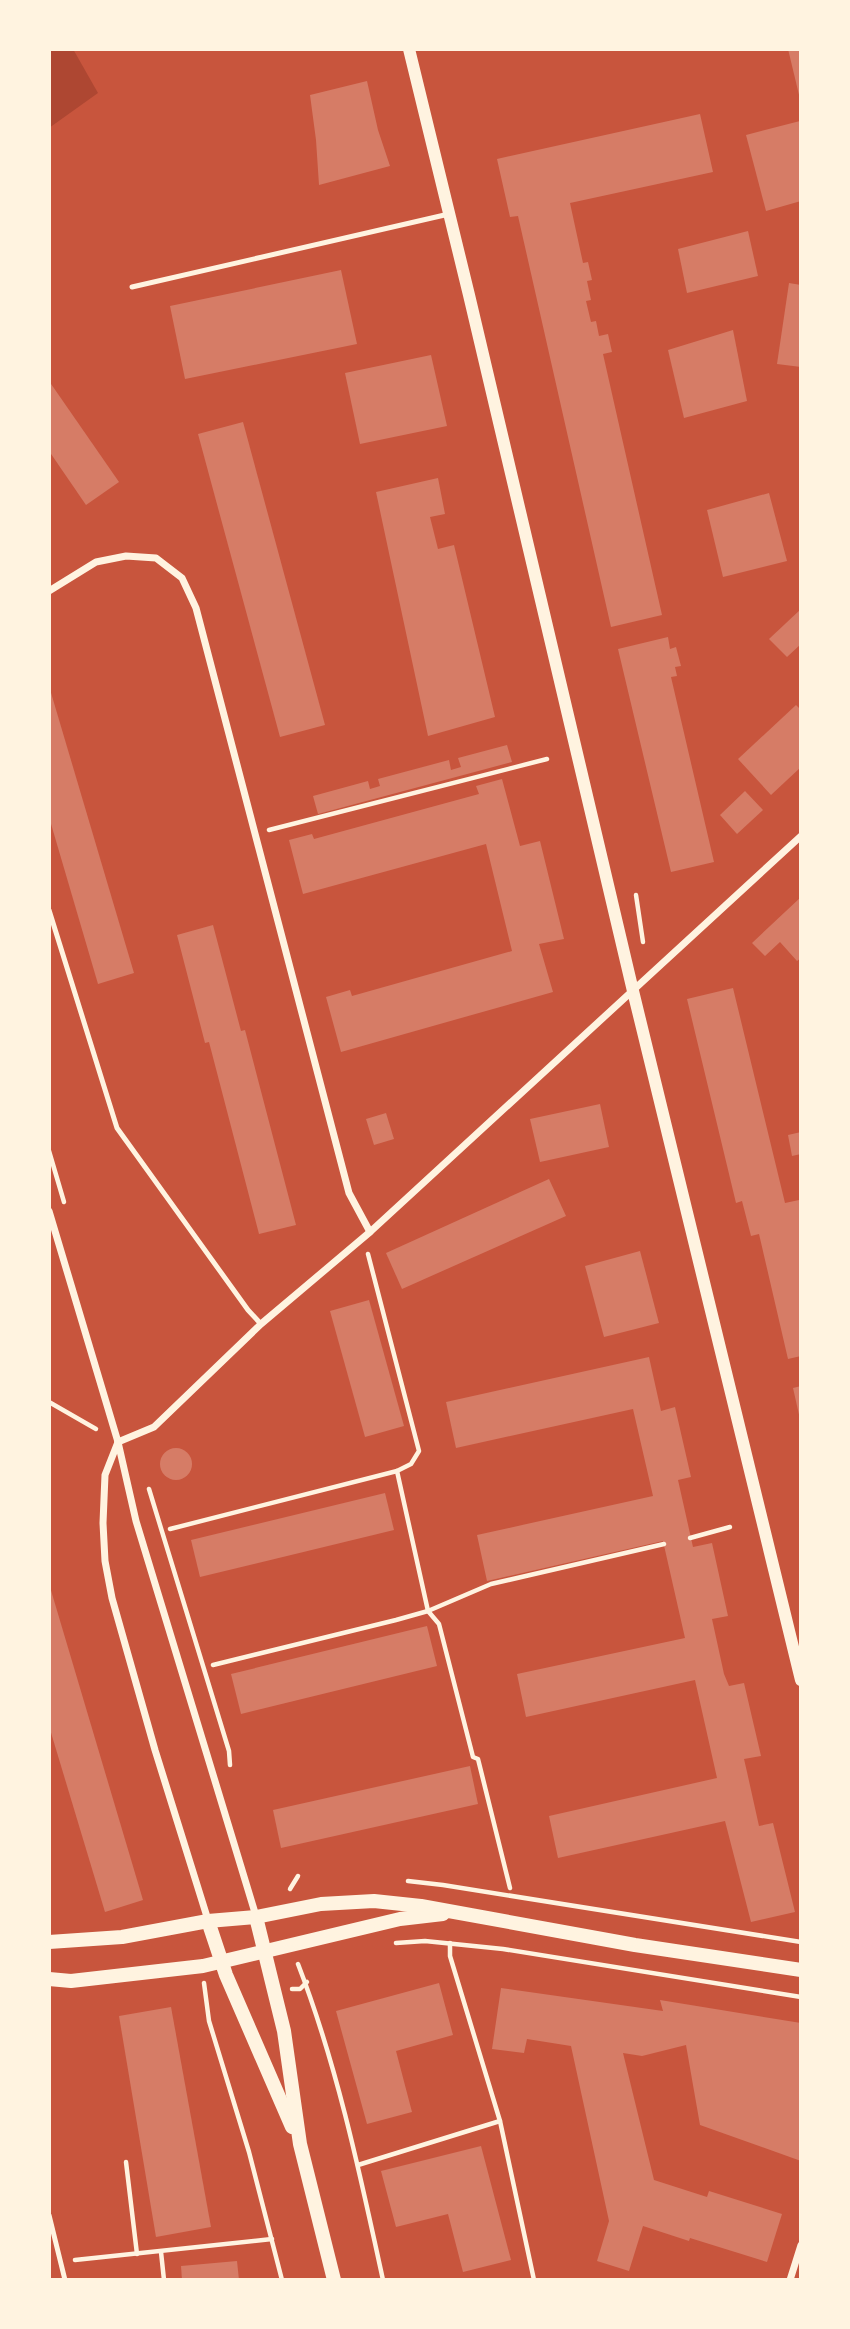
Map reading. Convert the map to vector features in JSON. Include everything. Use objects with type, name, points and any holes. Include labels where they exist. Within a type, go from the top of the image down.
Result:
[{"type":"main road","points":[[49,1942],[122,1937],[208,1921],[256,1917],[321,1904],[374,1901],[801,1970]]},
{"type":"main road","points":[[49,1979],[83,1980],[155,1973],[221,1962],[400,1919],[454,1913]]},
{"type":"main road","points":[[256,1917],[286,2043],[300,2144],[334,2280]]},
{"type":"main road","points":[[208,1921],[221,1962],[300,2144]]},
{"type":"street","points":[[409,49],[633,991],[801,1680]]},
{"type":"street","points":[[49,591],[96,562],[126,556],[156,558],[182,578],[197,608],[348,1193],[367,1235]]},
{"type":"street","points":[[208,1921],[155,1750],[107,1573],[103,1524],[106,1475],[118,1441],[154,1427],[261,1324],[367,1235],[801,836]]},
{"type":"street","points":[[49,1212],[118,1441],[136,1521],[256,1917]]},
{"type":"street","points":[[790,2280],[801,2245]]},
{"type":"lane","points":[[132,288],[449,214]]},
{"type":"lane","points":[[49,910],[117,1128],[248,1310],[261,1324]]},
{"type":"lane","points":[[49,2215],[65,2280]]},
{"type":"path","points":[[255,833],[547,759]]},
{"type":"path","points":[[170,1529],[397,1471],[411,1464],[419,1451],[367,1235]]},
{"type":"path","points":[[49,1402],[118,1441]]},
{"type":"path","points":[[397,1471],[428,1611],[439,1624],[473,1757],[478,1759],[510,1888]]},
{"type":"path","points":[[148,1487],[229,1751],[230,1769]]},
{"type":"path","points":[[691,1538],[730,1527]]},
{"type":"path","points":[[213,1665],[428,1611],[491,1584],[664,1544]]},
{"type":"path","points":[[288,1892],[298,1876]]},
{"type":"path","points":[[400,1881],[443,1885],[801,1942]]},
{"type":"path","points":[[389,1943],[425,1941],[503,1949],[801,1997]]},
{"type":"path","points":[[450,1943],[450,1956],[500,2121],[534,2280]]},
{"type":"path","points":[[300,1968],[307,1982],[358,2165],[383,2280]]},
{"type":"path","points":[[209,2021],[282,2280]]},
{"type":"path","points":[[358,2165],[500,2121]]},
{"type":"path","points":[[126,2162],[137,2254]]},
{"type":"path","points":[[61,2261],[272,2239]]},
{"type":"path","points":[[161,2252],[164,2280]]},
{"type":"shaded area","points":[[49,49],[73,49],[98,93],[49,128]]},
{"type":"building","points":[[788,49],[801,49],[801,99],[800,99]]},
{"type":"building","points":[[367,81],[378,130],[390,166],[319,185],[310,95]]},
{"type":"building","points":[[700,114],[713,172],[570,203],[583,263],[588,262],[592,280],[587,281],[591,300],[586,301],[591,322],[596,321],[599,336],[608,334],[612,352],[603,354],[662,615],[611,627],[518,216],[510,217],[497,159]]},
{"type":"building","points":[[800,121],[801,201],[766,211],[746,135]]},
{"type":"building","points":[[748,231],[758,276],[687,293],[678,249]]},
{"type":"building","points":[[341,270],[357,344],[185,379],[170,306]]},
{"type":"building","points":[[789,283],[801,285],[801,367],[777,364]]},
{"type":"building","points":[[733,330],[747,401],[684,418],[668,350]]},
{"type":"building","points":[[431,355],[447,426],[360,444],[345,373]]},
{"type":"building","points":[[49,381],[119,482],[86,505],[49,451]]},
{"type":"building","points":[[243,422],[325,725],[280,737],[198,434]]},
{"type":"building","points":[[438,478],[445,514],[430,517],[438,549],[454,545],[495,717],[428,736],[376,492]]},
{"type":"building","points":[[769,493],[787,561],[723,577],[707,510]]},
{"type":"building","points":[[801,609],[801,644],[787,657],[769,639]]},
{"type":"building","points":[[668,637],[670,649],[676,647],[681,666],[675,667],[677,676],[671,677],[714,862],[671,872],[618,649]]},
{"type":"building","points":[[49,686],[134,973],[98,984],[49,817]]},
{"type":"building","points":[[796,705],[801,710],[801,767],[771,795],[738,759]]},
{"type":"building","points":[[507,745],[512,762],[318,814],[313,796],[368,781],[370,789],[380,786],[378,779],[449,760],[451,770],[461,767],[458,758]]},
{"type":"building","points":[[502,779],[520,846],[540,841],[564,939],[539,944],[553,992],[341,1052],[326,997],[350,990],[352,996],[512,951],[486,844],[303,894],[289,840],[312,834],[314,839],[479,794],[476,786]]},
{"type":"building","points":[[745,791],[763,810],[737,834],[720,815]]},
{"type":"building","points":[[801,897],[801,958],[797,961],[780,942],[765,956],[752,943]]},
{"type":"building","points":[[213,925],[241,1031],[245,1030],[296,1225],[259,1234],[209,1042],[205,1043],[177,935]]},
{"type":"building","points":[[733,988],[785,1203],[799,1200],[801,1207],[801,1356],[788,1359],[759,1234],[751,1236],[742,1201],[736,1203],[687,999]]},
{"type":"building","points":[[600,1104],[609,1147],[540,1162],[530,1119]]},
{"type":"building","points":[[386,1113],[394,1139],[374,1145],[366,1119]]},
{"type":"building","points":[[801,1132],[801,1154],[792,1156],[788,1135]]},
{"type":"building","points":[[549,1179],[566,1216],[402,1289],[386,1253]]},
{"type":"building","points":[[640,1251],[659,1323],[604,1337],[585,1266]]},
{"type":"building","points":[[369,1300],[404,1426],[365,1437],[330,1311]]},
{"type":"building","points":[[649,1357],[661,1411],[675,1407],[691,1477],[678,1480],[693,1547],[712,1543],[728,1616],[712,1619],[724,1674],[729,1686],[744,1683],[761,1756],[744,1759],[759,1826],[773,1823],[795,1912],[751,1922],[725,1821],[558,1858],[549,1816],[717,1778],[695,1680],[526,1717],[517,1674],[685,1638],[663,1541],[487,1581],[477,1535],[653,1496],[633,1409],[456,1448],[446,1402]]},
{"type":"building","points":[[801,1386],[801,1419],[800,1419],[793,1388]]},
{"type":"building","points":[[176,1448],[187,1453],[192,1464],[187,1475],[176,1480],[165,1475],[160,1464],[165,1453]]},
{"type":"building","points":[[385,1493],[394,1530],[200,1577],[191,1540]]},
{"type":"building","points":[[50,1587],[143,1900],[105,1912],[49,1726]]},
{"type":"building","points":[[427,1626],[437,1666],[241,1714],[231,1674]]},
{"type":"building","points":[[470,1766],[478,1804],[281,1848],[273,1810]]},
{"type":"building","points":[[439,1983],[453,2035],[396,2051],[412,2112],[367,2124],[336,2011]]},
{"type":"building","points":[[501,1988],[663,2011],[660,2000],[801,2023],[801,2161],[700,2125],[686,2045],[642,2056],[623,2053],[654,2180],[707,2197],[709,2191],[782,2214],[767,2262],[643,2226],[629,2271],[597,2261],[609,2221],[571,2046],[527,2039],[524,2053],[492,2049]]},
{"type":"building","points":[[171,2007],[211,2227],[156,2237],[119,2016]]},
{"type":"building","points":[[481,2146],[511,2260],[463,2272],[448,2214],[396,2227],[381,2171]]},
{"type":"building","points":[[237,2261],[239,2280],[182,2280],[181,2266]]}]
